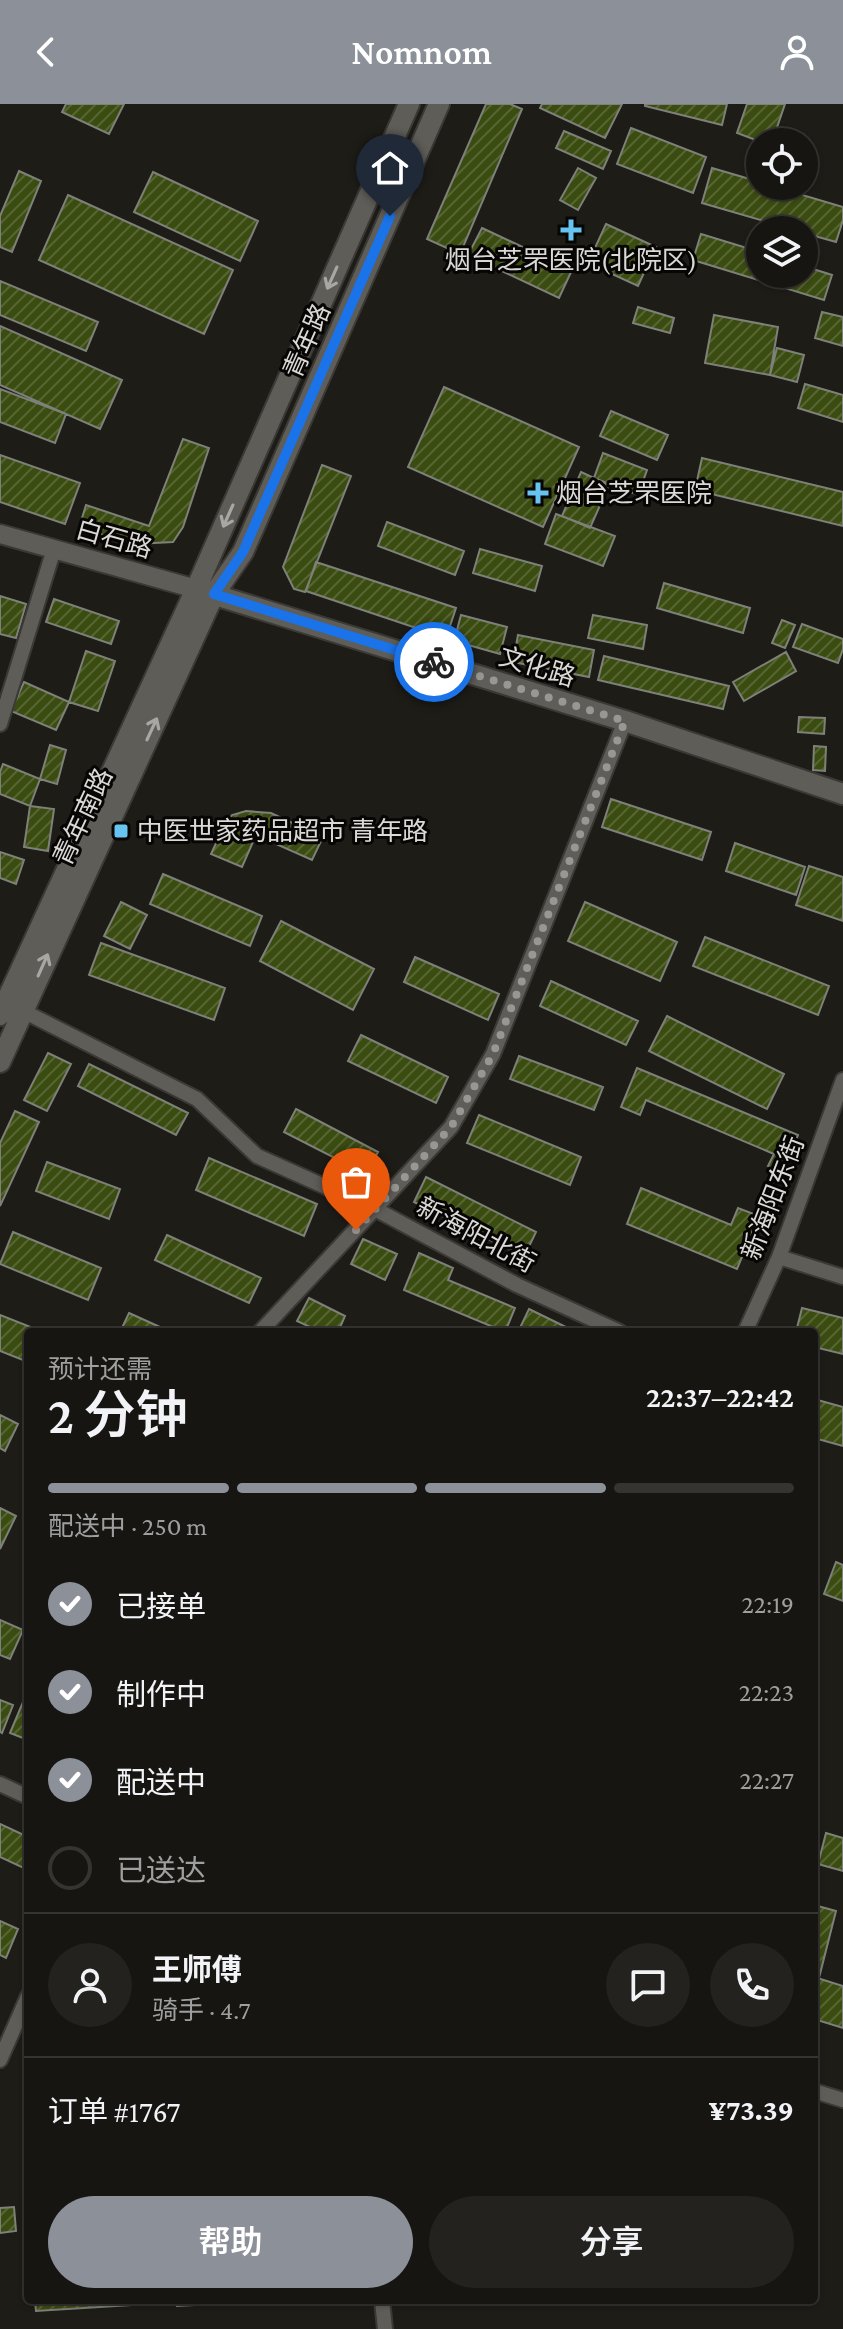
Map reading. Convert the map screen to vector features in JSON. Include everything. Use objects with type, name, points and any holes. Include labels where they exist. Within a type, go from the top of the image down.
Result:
[{"type":"main road","name":"青年路","points":[[205,592],[409,104]]},
{"type":"main road","name":"青年路","points":[[205,592],[243,552],[439,104]]},
{"type":"main road","name":"文化路","points":[[205,592],[625,721],[843,794]]},
{"type":"main road","name":"青年南路","points":[[0,1062],[205,592]]},
{"type":"main road","name":"青年南路","points":[[0,1015],[205,592]]},
{"type":"street","name":"白石路","points":[[0,534],[205,592]]},
{"type":"street","points":[[0,724],[54,549]]},
{"type":"street","points":[[264,1328],[451,1127],[493,1054],[625,721]]},
{"type":"street","name":"新海阳北街","points":[[23,1011],[197,1099],[257,1156],[375,1209],[517,1285],[611,1328]]},
{"type":"street","name":"新海阳东街","points":[[747,1328],[779,1257],[843,1080]]},
{"type":"street","points":[[779,1257],[843,1277]]},
{"type":"street","points":[[0,1784],[24,1795]]},
{"type":"street","points":[[0,2060],[24,2005]]},
{"type":"street","points":[[818,2092],[843,2100]]},
{"type":"street","points":[[382,2304],[385,2329]]},
{"type":"building","points":[[66,104],[124,104],[109,134],[62,112]]},
{"type":"building","points":[[486,104],[510,104],[522,109],[460,254],[427,239]]},
{"type":"building","points":[[542,104],[622,104],[605,138],[540,108]]},
{"type":"building","points":[[645,104],[727,104],[722,125]]},
{"type":"building","points":[[747,104],[785,104],[777,128],[746,128],[746,136],[737,133]]},
{"type":"building","points":[[631,128],[706,157],[693,193],[617,164]]},
{"type":"building","points":[[564,131],[611,151],[603,169],[556,148]]},
{"type":"building","points":[[578,168],[596,178],[578,210],[560,200]]},
{"type":"building","points":[[712,168],[746,178],[746,200],[818,200],[843,207],[843,220],[836,242],[818,237],[818,216],[747,216],[702,203]]},
{"type":"building","points":[[19,171],[41,181],[12,252],[0,247],[0,216]]},
{"type":"building","points":[[153,172],[258,221],[240,261],[134,212]]},
{"type":"building","points":[[68,195],[233,270],[204,334],[39,260]]},
{"type":"building","points":[[606,224],[656,247],[638,286],[588,263]]},
{"type":"building","points":[[482,228],[572,270],[559,298],[468,255]]},
{"type":"building","points":[[701,234],[746,248],[746,276],[693,260]]},
{"type":"building","points":[[818,270],[832,275],[824,300],[785,288],[818,288]]},
{"type":"building","points":[[0,281],[98,322],[86,351],[0,315]]},
{"type":"building","points":[[638,307],[674,318],[670,333],[633,323]]},
{"type":"building","points":[[822,312],[843,317],[843,346],[815,338]]},
{"type":"building","points":[[714,315],[778,327],[770,375],[705,363]]},
{"type":"building","points":[[0,326],[122,380],[100,429],[0,385]]},
{"type":"building","points":[[777,348],[804,355],[797,382],[770,375]]},
{"type":"building","points":[[805,384],[843,395],[843,422],[798,408]]},
{"type":"building","points":[[444,387],[579,447],[543,527],[408,467]]},
{"type":"building","points":[[0,389],[66,414],[55,443],[0,422]]},
{"type":"building","points":[[611,411],[668,435],[657,460],[600,436]]},
{"type":"building","points":[[183,439],[209,448],[183,527],[173,542],[135,544],[79,528],[86,505],[149,526]]},
{"type":"building","points":[[603,453],[647,470],[638,495],[594,478]]},
{"type":"building","points":[[0,455],[80,483],[65,524],[0,502]]},
{"type":"building","points":[[702,458],[843,492],[843,526],[695,490]]},
{"type":"building","points":[[322,465],[351,476],[305,592],[294,589],[283,567]]},
{"type":"building","points":[[581,472],[609,485],[590,528],[562,516]]},
{"type":"building","points":[[556,514],[615,536],[603,566],[545,544]]},
{"type":"building","points":[[387,522],[464,551],[455,575],[378,546]]},
{"type":"building","points":[[480,549],[542,566],[535,591],[473,573]]},
{"type":"building","points":[[316,562],[456,608],[446,638],[306,591]]},
{"type":"building","points":[[664,583],[750,608],[743,633],[657,608]]},
{"type":"building","points":[[0,596],[26,604],[16,638],[0,634]]},
{"type":"building","points":[[54,599],[119,621],[111,644],[46,622]]},
{"type":"building","points":[[461,615],[507,627],[500,654],[454,641]]},
{"type":"building","points":[[593,615],[647,625],[643,649],[588,638]]},
{"type":"building","points":[[782,620],[795,625],[785,648],[772,643]]},
{"type":"building","points":[[802,624],[843,639],[838,663],[793,647]]},
{"type":"building","points":[[518,635],[594,650],[589,677],[513,662]]},
{"type":"building","points":[[86,651],[115,661],[98,711],[69,702]]},
{"type":"building","points":[[786,652],[796,671],[744,701],[733,682]]},
{"type":"building","points":[[604,656],[729,686],[723,709],[598,680]]},
{"type":"building","points":[[24,682],[69,702],[56,730],[11,711]]},
{"type":"building","points":[[799,717],[825,718],[824,734],[798,732]]},
{"type":"building","points":[[50,745],[66,750],[57,784],[40,779]]},
{"type":"building","points":[[814,746],[826,747],[825,771],[813,770]]},
{"type":"building","points":[[3,764],[40,779],[30,806],[0,794]]},
{"type":"building","points":[[611,799],[711,832],[702,860],[602,827]]},
{"type":"building","points":[[30,806],[54,809],[48,851],[24,847]]},
{"type":"building","points":[[246,811],[271,813],[323,837],[312,860],[256,835],[242,867],[211,854],[232,815]]},
{"type":"building","points":[[735,843],[805,867],[796,895],[726,871]]},
{"type":"building","points":[[0,852],[24,860],[16,884],[0,878]]},
{"type":"building","points":[[809,866],[843,877],[843,921],[796,905]]},
{"type":"building","points":[[163,874],[262,916],[250,946],[150,904]]},
{"type":"building","points":[[121,902],[147,915],[130,949],[104,936]]},
{"type":"building","points":[[585,902],[677,942],[660,981],[568,941]]},
{"type":"building","points":[[281,921],[374,969],[353,1010],[260,961]]},
{"type":"building","points":[[705,937],[829,986],[818,1015],[693,966]]},
{"type":"building","points":[[101,943],[225,988],[214,1020],[89,975]]},
{"type":"building","points":[[415,957],[499,994],[488,1020],[404,982]]},
{"type":"building","points":[[551,981],[638,1021],[626,1045],[540,1006]]},
{"type":"building","points":[[667,1016],[784,1074],[767,1109],[649,1051]]},
{"type":"building","points":[[361,1035],[448,1077],[436,1103],[348,1061]]},
{"type":"building","points":[[48,1053],[71,1064],[47,1111],[24,1100]]},
{"type":"building","points":[[519,1056],[603,1087],[594,1110],[510,1079]]},
{"type":"building","points":[[89,1064],[188,1113],[176,1135],[78,1086]]},
{"type":"building","points":[[637,1068],[798,1135],[783,1172],[768,1166],[774,1154],[646,1100],[640,1115],[621,1107]]},
{"type":"building","points":[[296,1109],[378,1152],[366,1174],[284,1132]]},
{"type":"building","points":[[15,1111],[39,1122],[0,1206],[0,1143]]},
{"type":"building","points":[[479,1115],[581,1157],[570,1185],[467,1143]]},
{"type":"building","points":[[209,1158],[317,1204],[304,1236],[196,1190]]},
{"type":"building","points":[[47,1162],[120,1189],[109,1219],[36,1191]]},
{"type":"building","points":[[426,1177],[536,1232],[524,1257],[414,1202]]},
{"type":"building","points":[[641,1188],[731,1225],[738,1208],[759,1216],[737,1269],[627,1224]]},
{"type":"building","points":[[13,1232],[101,1268],[88,1300],[0,1264]]},
{"type":"building","points":[[167,1235],[261,1278],[249,1303],[155,1260]]},
{"type":"building","points":[[363,1239],[397,1254],[385,1280],[351,1264]]},
{"type":"building","points":[[419,1253],[453,1268],[448,1280],[515,1308],[507,1328],[495,1328],[404,1290]]},
{"type":"building","points":[[309,1298],[345,1316],[340,1328],[312,1328],[297,1321]]},
{"type":"building","points":[[802,1308],[843,1318],[843,1354],[818,1348],[818,1328],[797,1328]]},
{"type":"building","points":[[529,1309],[568,1328],[520,1328]]},
{"type":"building","points":[[129,1313],[162,1328],[122,1328]]},
{"type":"building","points":[[0,1315],[33,1328],[24,1328],[24,1360],[0,1351]]},
{"type":"building","points":[[818,1400],[843,1407],[843,1446],[818,1439]]},
{"type":"building","points":[[0,1415],[18,1424],[5,1451],[0,1448]]},
{"type":"building","points":[[0,1508],[16,1516],[0,1549]]},
{"type":"building","points":[[836,1562],[843,1565],[843,1601],[824,1594]]},
{"type":"building","points":[[0,1620],[23,1630],[10,1659],[0,1655]]},
{"type":"building","points":[[0,1700],[13,1705],[2,1733],[0,1732]]},
{"type":"building","points":[[23,1702],[24,1702],[24,1738],[10,1733]]},
{"type":"building","points":[[0,1824],[24,1835],[24,1868],[0,1857]]},
{"type":"building","points":[[826,1833],[843,1838],[843,1871],[818,1864]]},
{"type":"building","points":[[818,1906],[836,1911],[818,1978]]},
{"type":"building","points":[[0,1921],[18,1929],[6,1958],[0,1955]]},
{"type":"building","points":[[818,1978],[843,1986],[843,2028],[818,2020]]},
{"type":"building","points":[[14,2207],[16,2231],[0,2233],[0,2208]]},
{"type":"building","points":[[35,2304],[148,2304],[36,2311]]},
{"type":"way so far","points":[[356,1230],[451,1127],[493,1054],[625,721],[434,662]]},
{"type":"place","name":"烟台芝罘医院(北院区)","points":[[571,230]]},
{"type":"place","name":"烟台芝罘医院","points":[[538,493]]},
{"type":"place","name":"中医世家药品超市 青年路","points":[[121,831]]},
{"type":"route","points":[[390,216],[243,552],[214,594],[434,662]]}]
